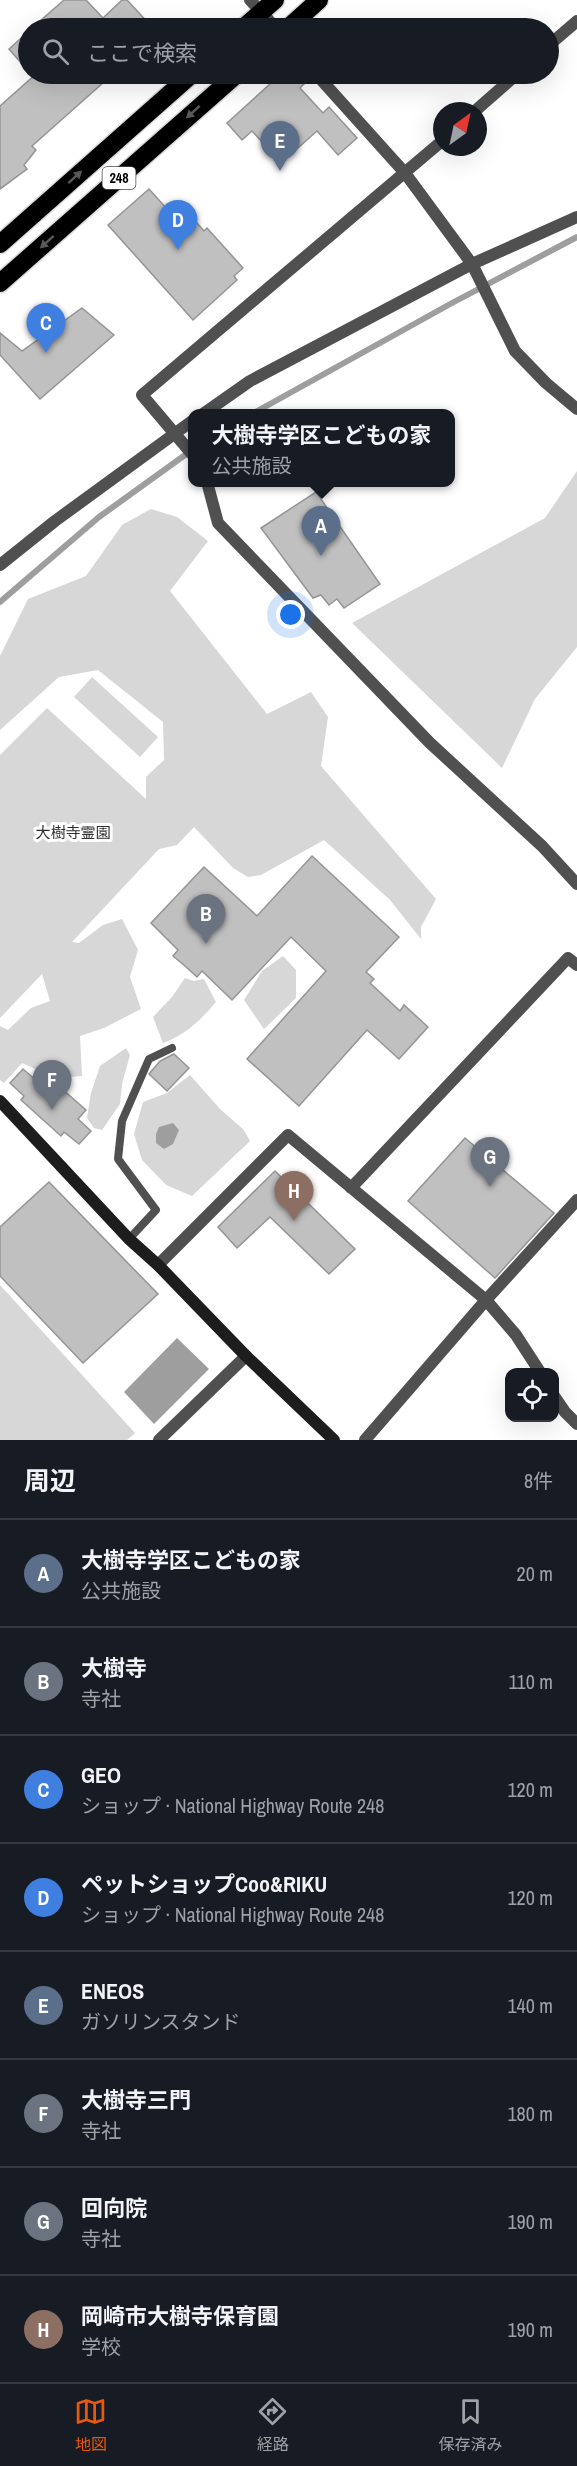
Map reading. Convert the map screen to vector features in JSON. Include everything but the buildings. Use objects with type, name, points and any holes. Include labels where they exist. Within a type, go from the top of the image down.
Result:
[{"type":"highway","points":[[255,6],[275,0]]},
{"type":"highway","points":[[299,18],[320,0]]},
{"type":"highway","name":"248","points":[[0,244],[181,84]]},
{"type":"highway","name":"248","points":[[0,283],[226,84]]},
{"type":"street","points":[[255,6],[266,18]]},
{"type":"street","points":[[559,37],[577,21]]},
{"type":"street","points":[[325,84],[405,173],[472,264],[515,351],[546,383],[577,409]]},
{"type":"street","points":[[485,102],[506,84]]},
{"type":"street","points":[[188,449],[142,395],[433,149]]},
{"type":"street","points":[[210,409],[250,381],[472,264],[577,217]]},
{"type":"street","points":[[0,565],[55,521],[188,424]]},
{"type":"street","points":[[208,487],[218,523],[430,743],[543,846],[577,884]]},
{"type":"street","points":[[351,1188],[568,958],[577,965]]},
{"type":"street","points":[[0,1101],[129,1239],[334,1440]]},
{"type":"street","points":[[158,1265],[288,1135],[486,1300],[516,1335],[537,1368]]},
{"type":"street","points":[[365,1440],[486,1300],[577,1200]]},
{"type":"street","points":[[159,1440],[246,1356]]},
{"type":"street","points":[[559,1402],[577,1424]]},
{"type":"lane","points":[[129,1239],[156,1210],[118,1159],[122,1121],[148,1059],[172,1048]]},
{"type":"green space","points":[[577,471],[577,647],[535,699],[502,768],[352,623],[545,518]]},
{"type":"green space","name":"大樹寺霊園","points":[[151,509],[177,517],[208,541],[170,591],[267,714],[311,692],[328,717],[321,766],[436,899],[421,927],[421,939],[390,900],[324,840],[261,875],[248,877],[233,868],[194,827],[177,845],[159,849],[72,942],[79,943],[103,925],[122,919],[138,950],[130,977],[141,1009],[104,1028],[80,1036],[82,1076],[56,1078],[22,1063],[4,1083],[0,1080],[0,1026],[8,1030],[31,1008],[50,1001],[42,974],[0,1018],[0,755],[47,708],[146,799],[146,777],[164,760],[163,722],[98,670],[59,677],[0,730],[0,656],[28,599],[86,576],[122,525]]},
{"type":"green space","points":[[92,677],[158,737],[140,757],[74,697]]},
{"type":"green space","points":[[283,956],[296,970],[296,998],[264,1029],[244,1000],[262,971]]},
{"type":"green space","points":[[185,978],[194,981],[204,979],[216,1002],[192,1026],[163,1043],[153,1017],[172,997]]},
{"type":"green space","points":[[126,1048],[130,1055],[122,1084],[120,1104],[102,1130],[94,1128],[87,1118],[91,1093],[100,1066]]},
{"type":"green space","points":[[190,1075],[221,1110],[243,1129],[250,1141],[192,1196],[166,1185],[142,1160],[134,1134],[143,1102],[167,1093]]},
{"type":"green space","points":[[0,1285],[135,1433],[127,1440],[0,1440]]},
{"type":"shaded area","points":[[173,1123],[179,1130],[173,1144],[164,1149],[156,1143],[156,1134],[159,1127]]},
{"type":"shaded area","points":[[177,1338],[209,1369],[154,1424],[124,1392]]},
{"type":"waterway","points":[[261,409],[577,237]]},
{"type":"waterway","points":[[0,602],[99,517],[188,453]]},
{"type":"place","name":"ENEOS","points":[[280,171]]},
{"type":"place","name":"ペットショップCoo&RIKU","points":[[178,250]]},
{"type":"place","name":"GEO","points":[[46,353]]},
{"type":"place","name":"大樹寺学区こどもの家","points":[[321,556]]},
{"type":"place","name":"大樹寺","points":[[206,944]]},
{"type":"place","name":"大樹寺三門","points":[[52,1110]]},
{"type":"place","name":"回向院","points":[[490,1187]]},
{"type":"place","name":"岡崎市大樹寺保育園","points":[[294,1221]]}]
